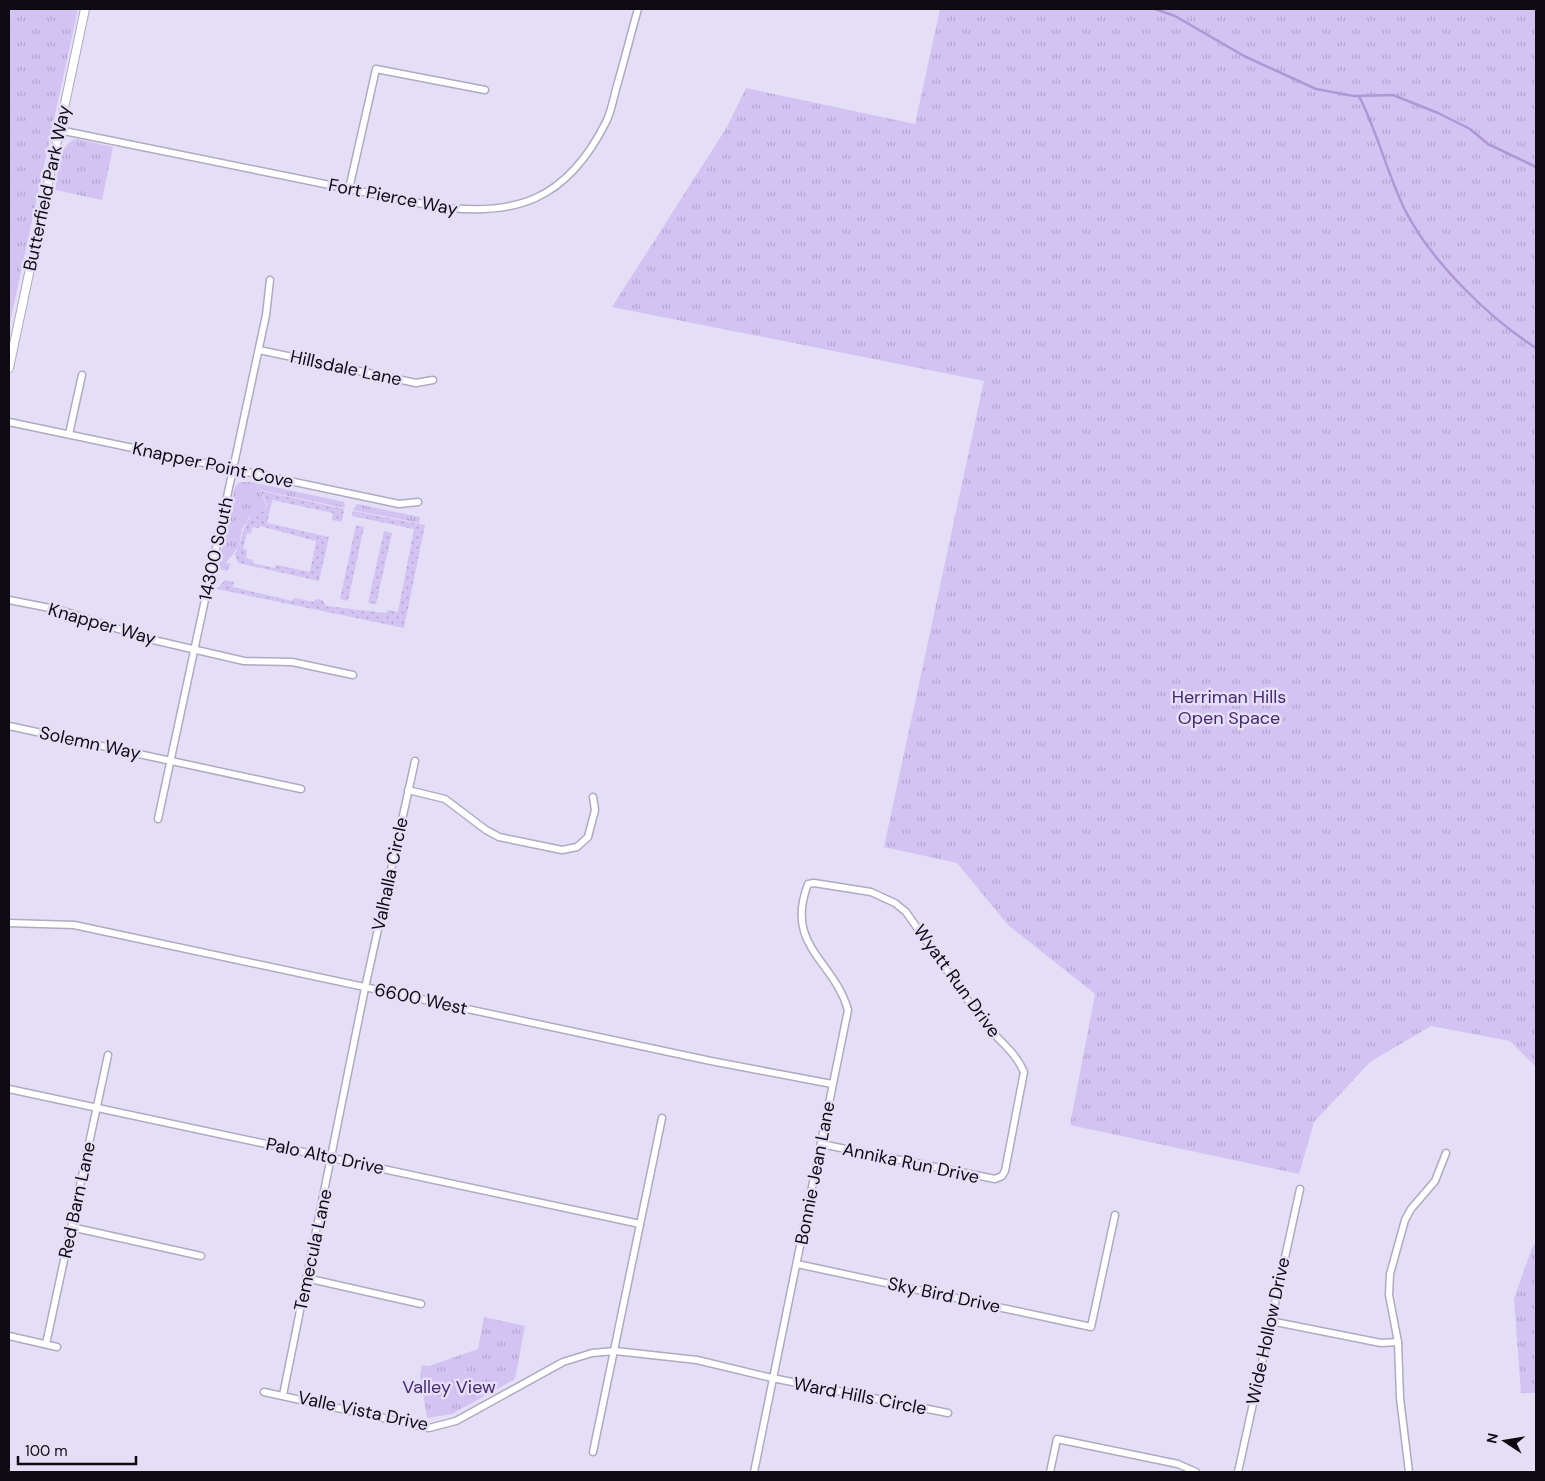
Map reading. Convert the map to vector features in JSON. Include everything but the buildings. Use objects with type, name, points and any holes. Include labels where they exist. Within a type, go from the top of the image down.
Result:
[{"type":"street","name":"Butterfield Park Way","points":[[9,368],[85,9]]},
{"type":"street","name":"Fort Pierce Way","points":[[59,130],[461,210],[490,210],[541,197],[567,178],[587,154],[606,122],[638,9]]},
{"type":"street","points":[[349,189],[376,69],[485,90]]},
{"type":"street","name":"14300 South","points":[[158,818],[259,350],[270,280]]},
{"type":"street","name":"Hillsdale Lane","points":[[259,350],[416,383],[433,380]]},
{"type":"street","points":[[69,434],[82,375]]},
{"type":"street","name":"Knapper Point Cove","points":[[9,422],[399,504],[418,502]]},
{"type":"street","name":"Knapper Way","points":[[9,600],[60,610],[149,638],[244,661],[292,662],[353,675]]},
{"type":"street","name":"Solemn Way","points":[[9,726],[301,788]]},
{"type":"street","name":"Valhalla Circle","points":[[365,988],[415,760]]},
{"type":"street","points":[[408,790],[445,799],[486,830],[499,837],[562,850],[577,847],[588,837],[595,810],[593,797]]},
{"type":"street","name":"Bonnie Jean Lane","points":[[754,1472],[848,1010],[841,994],[803,936],[802,917],[808,884]]},
{"type":"street","name":"Wyatt Run Drive","points":[[808,884],[871,892],[896,903],[906,912],[983,1022],[1010,1049],[1024,1072],[1005,1171],[1002,1176]]},
{"type":"street","name":"6600 West","points":[[9,923],[74,925],[711,1062],[832,1084]]},
{"type":"street","name":"Temecula Lane","points":[[283,1395],[365,988]]},
{"type":"street","name":"Red Barn Lane","points":[[46,1344],[108,1055]]},
{"type":"street","name":"Palo Alto Drive","points":[[9,1089],[640,1224]]},
{"type":"street","points":[[593,1452],[662,1118]]},
{"type":"street","name":"Annika Run Drive","points":[[821,1144],[989,1178],[1002,1176]]},
{"type":"street","points":[[1409,1472],[1400,1398],[1398,1342],[1389,1295],[1390,1274],[1405,1220],[1411,1209],[1435,1181],[1446,1153]]},
{"type":"street","name":"Wide Hollow Drive","points":[[1238,1472],[1300,1189]]},
{"type":"street","name":"Sky Bird Drive","points":[[797,1264],[1091,1327],[1115,1215]]},
{"type":"street","points":[[71,1227],[201,1256]]},
{"type":"street","points":[[306,1278],[421,1304]]},
{"type":"street","points":[[1270,1321],[1380,1343],[1398,1342]]},
{"type":"street","points":[[9,1336],[57,1347]]},
{"type":"street","name":"Valle Vista Drive","points":[[264,1392],[429,1428],[456,1422],[563,1362],[592,1353],[615,1351],[697,1360],[772,1378]]},
{"type":"street","name":"Ward Hills Circle","points":[[772,1378],[948,1413]]},
{"type":"street","points":[[1050,1472],[1057,1439],[1178,1464],[1196,1472]]},
{"type":"green space","points":[[9,9],[78,9],[9,327]]},
{"type":"green space","name":"Herriman Hills Open Space","points":[[940,9],[1536,9],[1536,1067],[1510,1041],[1431,1026],[1370,1062],[1314,1122],[1299,1174],[1070,1125],[1095,994],[1008,925],[957,863],[884,847],[984,381],[612,307],[727,127],[746,88],[915,124]]},
{"type":"green space","points":[[77,139],[113,147],[102,200],[55,190],[62,152],[71,141]]},
{"type":"green space","points":[[240,482],[252,482],[344,502],[345,508],[260,490],[267,508],[249,517],[242,529],[239,546],[226,563],[231,564],[227,571],[217,569],[235,487]]},
{"type":"green space","points":[[261,491],[344,509],[342,522],[332,520],[333,513],[272,500],[267,523],[329,537],[319,581],[238,563],[235,554],[247,521],[253,514],[268,508]],"holes":[[[260,526],[316,541],[310,572],[276,565],[275,568],[252,563],[253,560],[246,558],[247,550],[243,549],[247,533],[251,534],[252,527],[259,528]]]},
{"type":"green space","points":[[357,504],[420,517],[419,523],[353,510]]},
{"type":"green space","points":[[353,511],[425,525],[404,628],[217,589],[225,580],[234,582],[233,587],[292,601],[294,598],[314,602],[316,599],[322,600],[327,606],[385,613],[389,610],[398,612],[414,529],[352,516]]},
{"type":"green space","points":[[356,525],[364,527],[348,601],[340,599]]},
{"type":"green space","points":[[384,531],[392,533],[376,604],[368,603]]},
{"type":"green space","points":[[1536,1242],[1536,1393],[1521,1393],[1514,1299],[1532,1248]]},
{"type":"green space","name":"Valley View","points":[[484,1317],[525,1326],[515,1379],[452,1414],[427,1418],[420,1375],[422,1365],[429,1366],[478,1349]]},
{"type":"waterway","points":[[1155,9],[1175,16],[1244,56],[1316,89],[1354,96],[1393,95],[1438,113],[1470,129],[1488,144],[1536,167]]},
{"type":"waterway","points":[[1359,96],[1372,124],[1399,198],[1417,231],[1463,288],[1518,336],[1536,348]]}]
